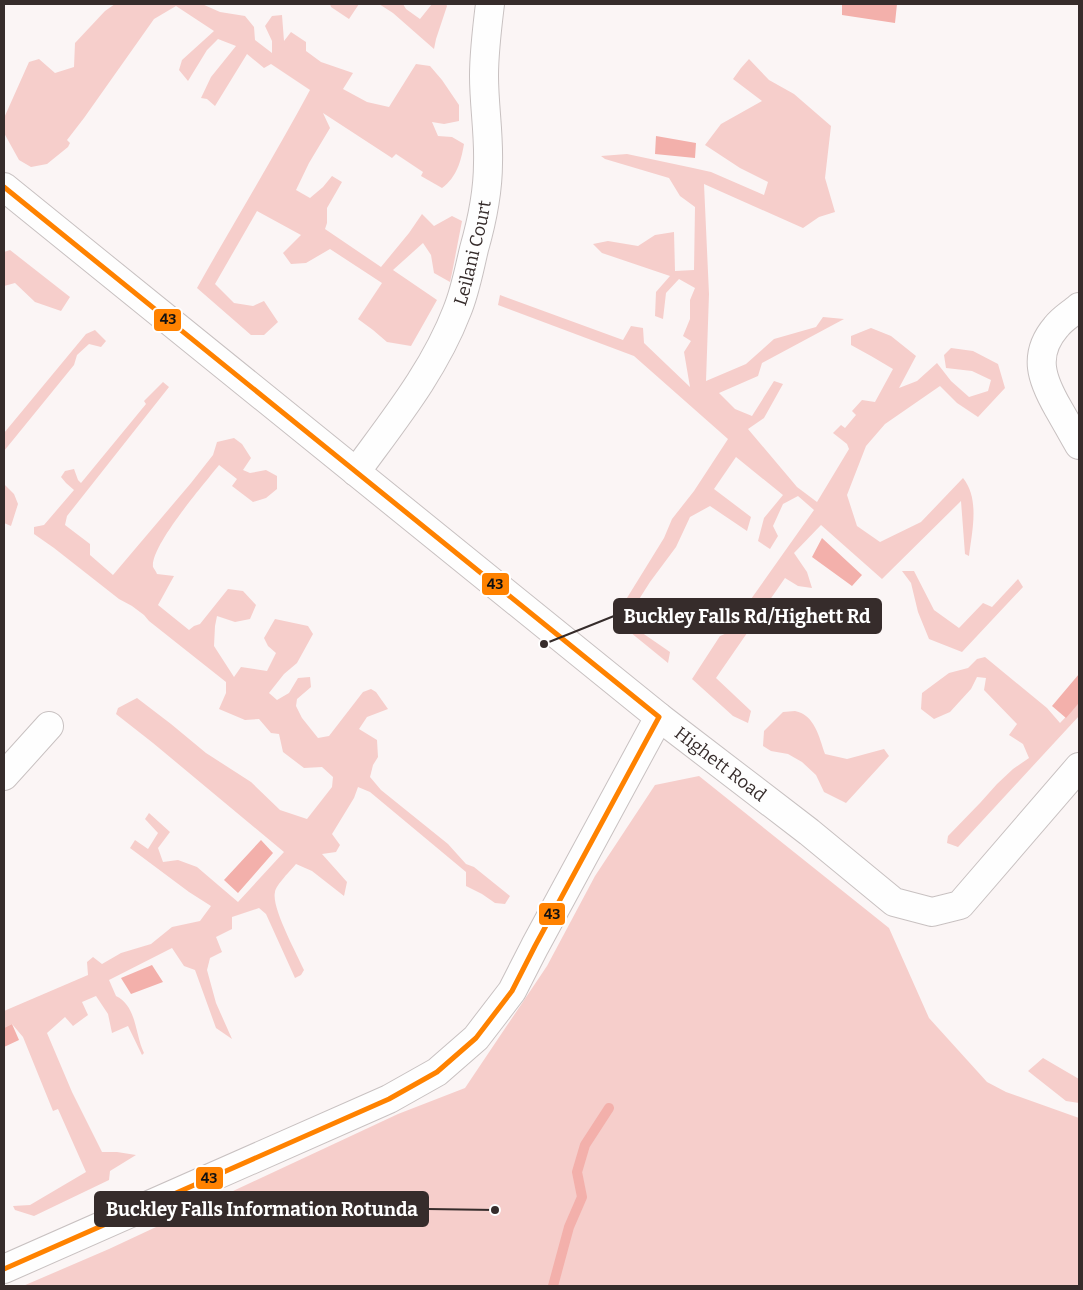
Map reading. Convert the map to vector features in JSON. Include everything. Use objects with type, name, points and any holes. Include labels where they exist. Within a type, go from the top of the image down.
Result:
[{"type":"street","name":"Leilani Court","points":[[356,472],[398,415],[438,353],[457,311],[470,267],[481,224],[486,193],[488,162],[484,76],[486,32],[490,4]]},
{"type":"street","name":"Highett Road","points":[[4,188],[659,716],[809,832],[894,902],[932,912],[960,905],[1079,767]]},
{"type":"street","points":[[1079,308],[1054,329],[1046,341],[1041,359],[1042,373],[1048,391],[1079,445]]},
{"type":"street","points":[[6,1262],[389,1099],[437,1072],[476,1038],[512,991],[534,946],[659,716]]},
{"type":"street","points":[[4,776],[49,726]]},
{"type":"shaded area","points":[[115,4],[202,4],[220,12],[245,16],[254,27],[255,40],[272,53],[272,41],[265,26],[272,16],[282,15],[284,41],[291,32],[306,42],[306,51],[321,62],[353,73],[343,89],[367,102],[389,107],[416,64],[430,66],[459,105],[459,121],[444,124],[432,122],[438,136],[452,137],[464,144],[458,168],[447,184],[442,188],[421,176],[423,172],[396,154],[392,158],[323,113],[330,128],[309,163],[296,190],[310,198],[332,176],[342,182],[327,208],[325,229],[381,267],[422,214],[434,226],[452,216],[462,221],[450,282],[434,273],[431,255],[423,243],[393,270],[437,300],[411,346],[387,342],[358,319],[382,283],[330,249],[306,263],[291,264],[283,253],[301,235],[257,211],[215,284],[234,303],[253,306],[264,301],[278,322],[264,335],[251,335],[197,288],[310,90],[271,64],[264,68],[247,54],[215,106],[207,99],[201,98],[211,77],[236,46],[218,39],[207,50],[188,81],[179,70],[182,60],[214,31],[176,6],[154,19],[67,140],[70,143],[68,147],[47,164],[31,167],[19,160],[4,133],[4,118],[29,62],[39,59],[55,73],[74,67],[75,43],[105,11]]},
{"type":"shaded area","points":[[330,4],[359,4],[349,19],[331,7]]},
{"type":"shaded area","points":[[379,4],[403,4],[406,9],[420,19],[432,4],[446,4],[434,49],[393,13]]},
{"type":"shaded area","points":[[842,4],[897,4],[895,23],[842,15]]},
{"type":"shaded area","points":[[749,59],[769,80],[794,94],[831,126],[825,178],[835,212],[819,217],[803,228],[704,184],[709,294],[706,381],[746,364],[774,339],[816,327],[823,317],[844,319],[762,363],[758,376],[719,393],[735,409],[752,416],[774,381],[783,384],[764,418],[748,429],[797,487],[817,502],[849,449],[847,444],[833,433],[841,425],[845,428],[856,415],[852,411],[862,400],[875,402],[893,369],[851,345],[851,336],[871,328],[891,336],[916,356],[899,388],[917,381],[937,363],[951,381],[969,397],[988,391],[991,380],[972,371],[946,368],[944,355],[951,348],[973,351],[998,364],[1005,388],[978,417],[957,403],[940,386],[885,424],[866,446],[847,495],[857,526],[880,542],[921,522],[963,478],[972,496],[974,516],[969,556],[965,554],[961,501],[882,579],[821,525],[794,553],[807,572],[812,588],[798,586],[785,578],[716,678],[751,711],[748,723],[733,716],[692,679],[720,636],[727,633],[814,510],[798,496],[783,504],[773,526],[778,536],[770,549],[758,541],[764,518],[783,495],[736,457],[714,489],[751,517],[747,531],[710,506],[690,517],[676,547],[629,615],[638,630],[670,652],[668,663],[614,619],[664,538],[672,519],[694,491],[728,439],[634,356],[498,305],[500,295],[623,340],[631,326],[643,328],[644,343],[690,387],[684,352],[691,341],[683,336],[690,319],[690,300],[695,288],[679,279],[666,293],[663,319],[655,316],[656,292],[670,276],[602,253],[593,244],[608,241],[638,246],[655,235],[674,232],[675,271],[694,270],[695,207],[680,196],[669,178],[605,159],[601,156],[627,154],[711,172],[764,195],[768,182],[740,168],[705,145],[721,124],[762,101],[733,79]]},
{"type":"shaded area","points":[[656,136],[696,143],[695,158],[655,154]]},
{"type":"shaded area","points":[[10,250],[70,297],[61,311],[35,302],[15,283],[4,286],[4,252]]},
{"type":"shaded area","points":[[95,330],[106,341],[101,347],[89,344],[77,355],[74,365],[4,451],[4,433],[86,334]]},
{"type":"shaded area","points":[[163,382],[169,387],[67,516],[65,525],[90,544],[90,555],[113,575],[213,455],[217,442],[234,438],[242,444],[251,458],[243,470],[250,473],[266,470],[277,476],[277,489],[266,498],[253,502],[232,486],[237,479],[219,465],[169,530],[154,557],[153,567],[157,574],[174,576],[158,605],[189,630],[200,624],[228,589],[243,591],[256,605],[250,619],[235,622],[217,616],[215,626],[214,646],[234,677],[241,667],[267,671],[276,653],[268,646],[264,638],[275,619],[308,626],[313,634],[297,663],[284,674],[269,693],[277,700],[289,693],[298,678],[310,677],[311,687],[297,699],[296,706],[302,718],[318,738],[329,736],[363,692],[371,689],[376,692],[388,709],[367,717],[359,729],[377,740],[378,757],[373,765],[370,777],[381,790],[448,844],[466,864],[474,867],[510,896],[505,904],[495,903],[466,886],[466,872],[370,792],[358,787],[354,798],[332,834],[340,845],[336,852],[322,854],[347,882],[344,896],[312,871],[296,864],[275,892],[277,908],[281,919],[304,970],[301,975],[295,978],[266,914],[259,908],[232,917],[232,929],[216,937],[222,952],[210,958],[207,970],[216,1003],[232,1039],[216,1028],[195,970],[184,966],[172,948],[109,980],[116,996],[123,1001],[132,1014],[144,1053],[142,1055],[128,1026],[112,1033],[108,1014],[96,996],[82,1002],[88,1015],[73,1026],[65,1017],[47,1033],[72,1092],[102,1152],[136,1155],[110,1171],[109,1180],[34,1216],[15,1210],[13,1206],[30,1205],[86,1172],[58,1109],[53,1111],[23,1037],[12,1024],[4,1028],[4,1011],[88,975],[87,962],[93,957],[102,964],[121,953],[151,944],[172,927],[200,921],[211,906],[130,848],[135,840],[148,849],[158,833],[145,819],[149,813],[170,832],[158,848],[163,862],[178,860],[197,867],[238,902],[284,852],[116,714],[118,708],[137,698],[206,753],[251,782],[280,810],[307,819],[332,787],[333,777],[322,767],[304,768],[283,752],[279,734],[271,733],[259,719],[245,720],[219,709],[226,693],[226,682],[144,615],[119,599],[34,534],[34,527],[44,525],[74,490],[61,477],[65,471],[74,469],[81,483],[146,404],[144,401]]},
{"type":"shaded area","points":[[4,484],[14,494],[18,504],[11,526],[4,523]]},
{"type":"shaded area","points":[[822,538],[862,575],[852,586],[812,557]]},
{"type":"shaded area","points":[[902,571],[914,571],[934,610],[959,628],[983,603],[992,607],[1018,579],[1023,587],[962,652],[929,639],[918,612],[911,583]]},
{"type":"shaded area","points":[[985,657],[1047,708],[1060,723],[1079,703],[1079,716],[958,847],[947,843],[948,836],[997,784],[1013,769],[1029,758],[1023,744],[1009,735],[1017,724],[984,690],[986,678],[977,677],[971,689],[950,712],[934,719],[921,709],[922,693],[949,673],[968,668],[977,659]]},
{"type":"shaded area","points":[[1079,674],[1079,703],[1066,718],[1052,706]]},
{"type":"shaded area","points":[[795,711],[802,713],[812,722],[825,754],[847,759],[884,749],[889,756],[846,803],[824,792],[816,775],[802,762],[788,754],[771,751],[763,746],[764,731],[783,712]]},
{"type":"shaded area","points":[[699,776],[889,928],[929,1018],[987,1082],[1006,1092],[1079,1118],[1079,1286],[23,1286],[109,1249],[398,1114],[465,1088],[547,966],[595,876],[655,785]]},
{"type":"shaded area","points":[[261,840],[273,853],[238,893],[224,880]]},
{"type":"shaded area","points":[[152,965],[163,982],[131,994],[121,978]]},
{"type":"shaded area","points":[[12,1024],[19,1040],[4,1047],[4,1028]]},
{"type":"shaded area","points":[[1043,1058],[1079,1079],[1079,1103],[1066,1101],[1028,1071]]},
{"type":"waterway","points":[[553,1286],[569,1227],[582,1197],[577,1172],[585,1145],[609,1108]]},
{"type":"transit line","name":"43","points":[[4,187],[659,717]]},
{"type":"transit line","name":"43","points":[[4,1269],[389,1099],[437,1072],[476,1038],[512,991],[659,717]]},
{"type":"place","name":"Buckley Falls Rd/Highett Rd","points":[[544,644]]},
{"type":"place","name":"Buckley Falls Information Rotunda","points":[[495,1210]]}]
